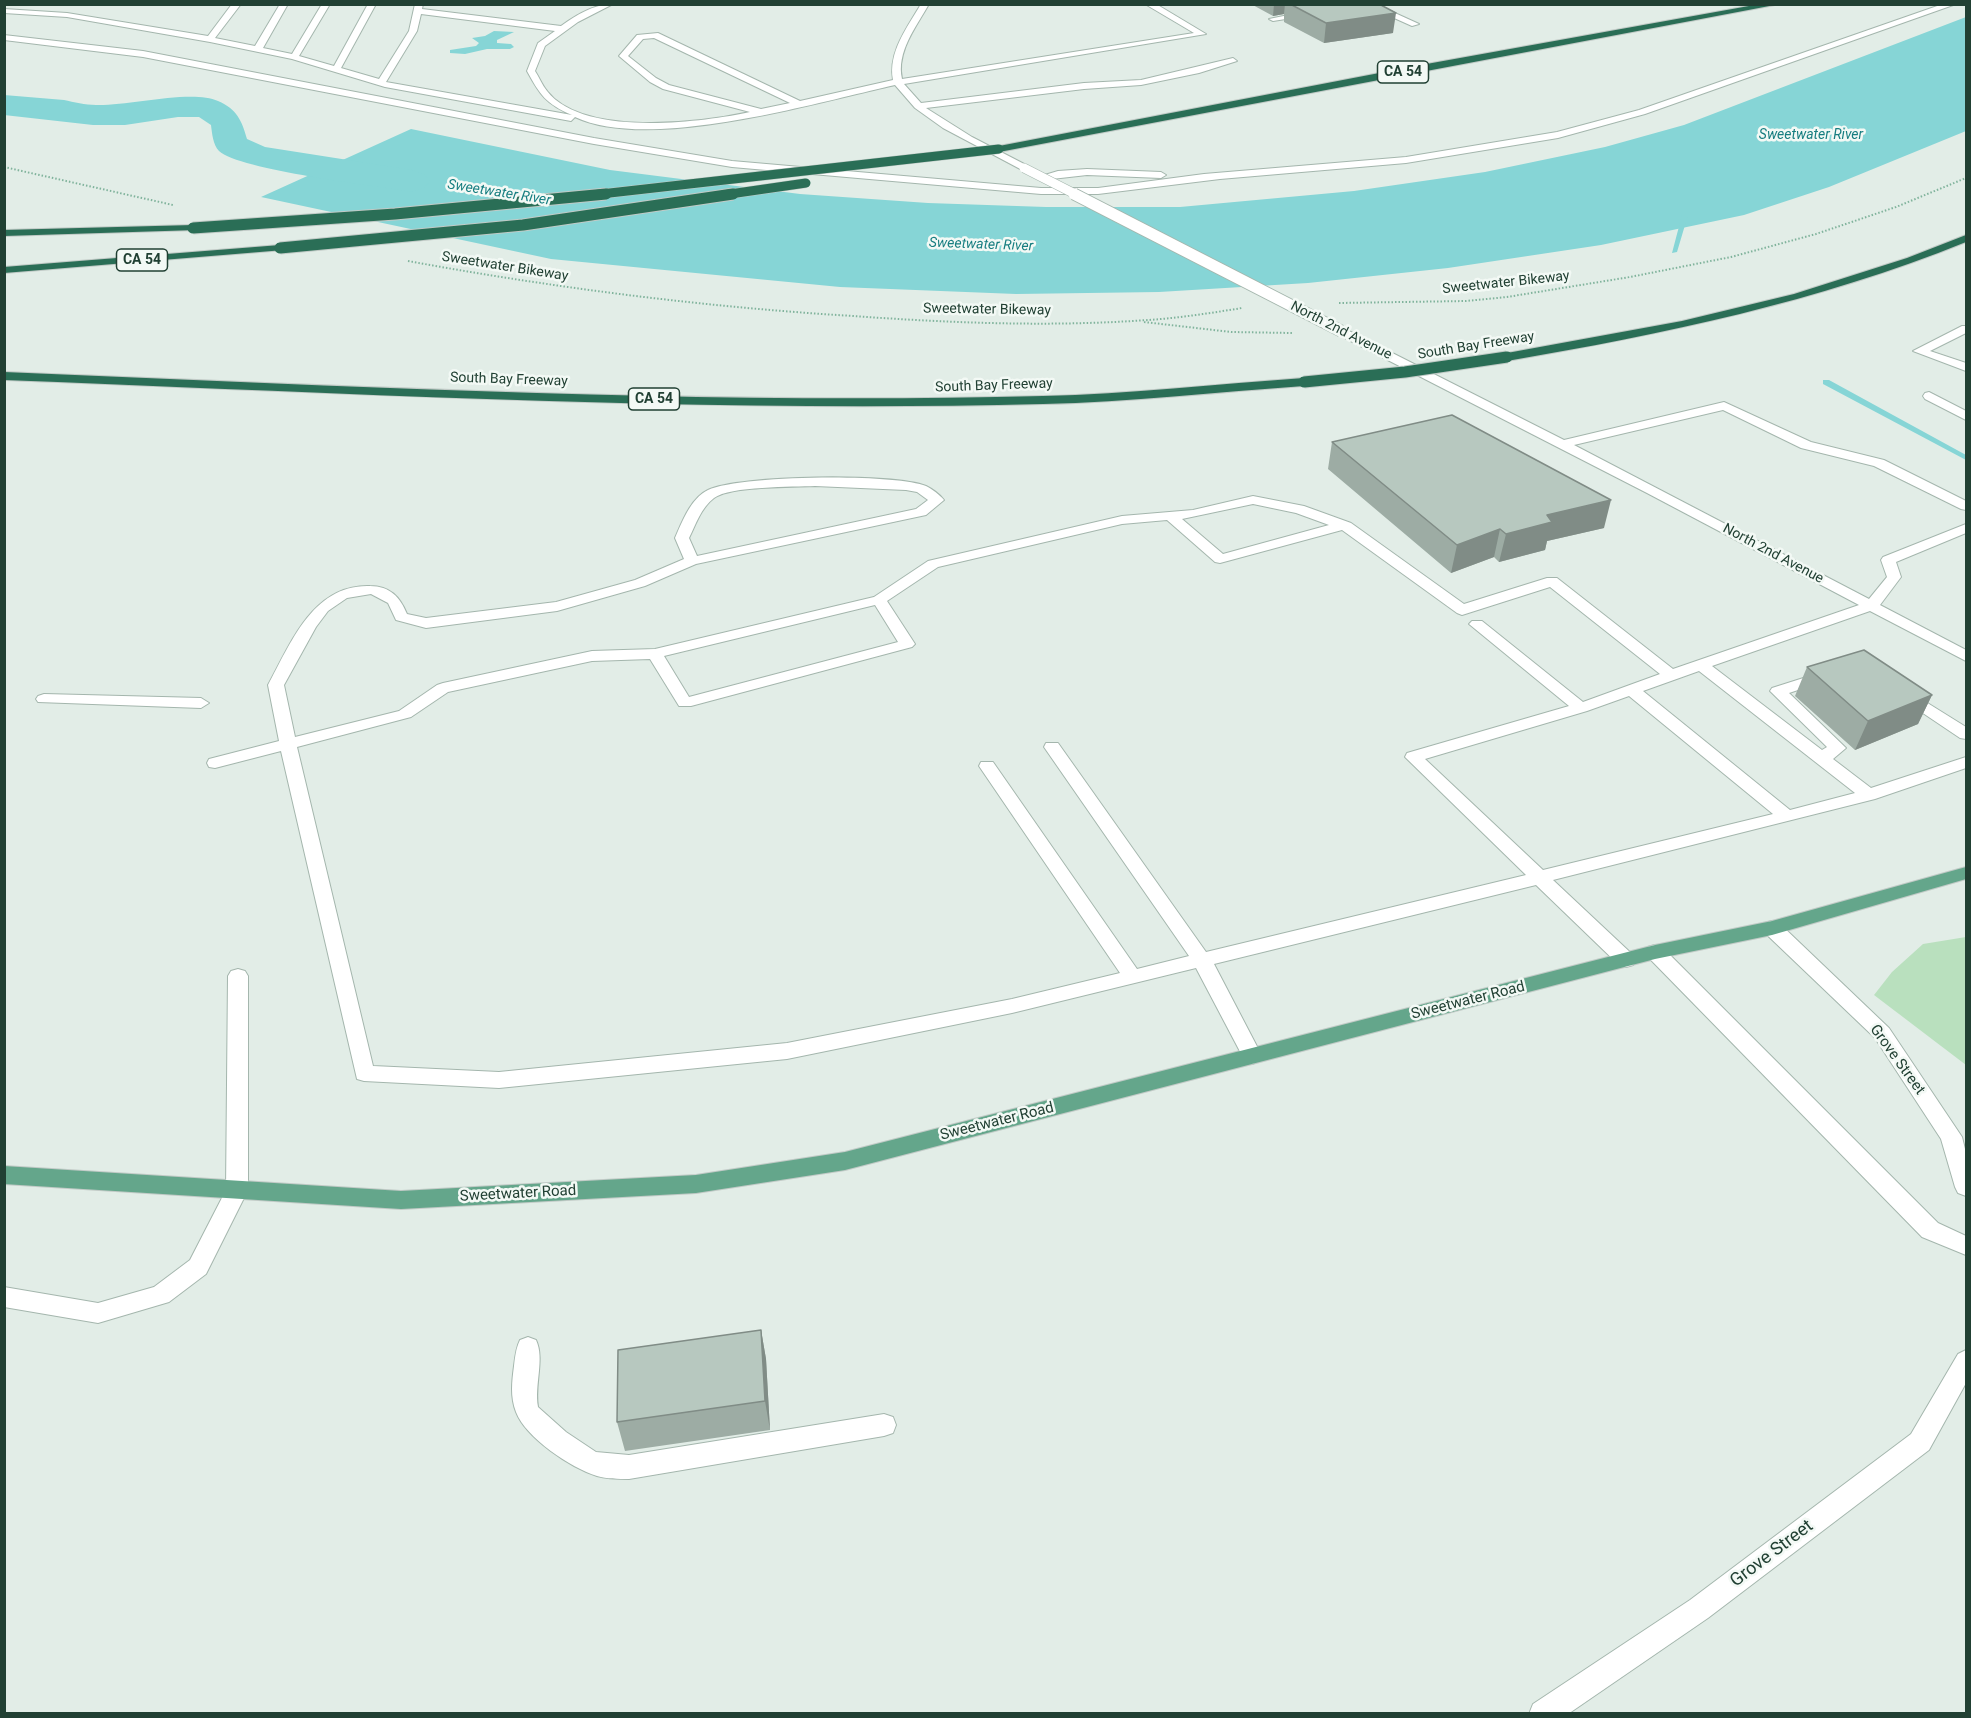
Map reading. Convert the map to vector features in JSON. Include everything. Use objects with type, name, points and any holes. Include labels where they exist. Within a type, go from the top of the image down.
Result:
[{"type":"highway","name":"CA 54","points":[[4,270],[280,248],[547,222],[764,190],[999,149],[1421,68],[1776,4]]},
{"type":"highway","points":[[4,233],[321,222],[438,212],[999,149]]},
{"type":"highway","points":[[4,225],[130,230]]},
{"type":"highway","name":"South Bay Freeway","points":[[4,376],[500,395],[885,403],[1048,400],[1304,382],[1405,372],[1618,339],[1731,314],[1869,275],[1966,238]]},
{"type":"main road","name":"Sweetwater Road","points":[[4,1175],[401,1200],[696,1184],[845,1161],[1655,952],[1772,928],[1966,873]]},
{"type":"street","points":[[25,13],[39,4]]},
{"type":"street","points":[[210,39],[237,4]]},
{"type":"street","points":[[258,49],[284,4]]},
{"type":"street","points":[[294,57],[326,4]]},
{"type":"street","points":[[336,70],[372,4]]},
{"type":"street","points":[[897,82],[896,60],[925,4]]},
{"type":"street","points":[[4,11],[71,12],[294,57],[381,83],[591,122],[645,126],[714,121],[897,82],[1202,34],[1149,4]]},
{"type":"street","points":[[1354,6],[1367,4],[1415,24]]},
{"type":"street","points":[[4,37],[143,54],[594,141],[732,164],[1041,191],[1098,191],[1216,177],[1406,160],[1558,135],[1642,112],[1952,4]]},
{"type":"street","points":[[584,6],[605,6]]},
{"type":"street","points":[[591,122],[557,105],[543,93],[531,71],[542,45],[575,20],[605,6]]},
{"type":"street","points":[[381,83],[413,32],[419,8],[563,29]]},
{"type":"street","points":[[1273,19],[1319,12]]},
{"type":"street","points":[[760,112],[666,87],[652,80],[623,56],[640,37],[655,35],[797,103]]},
{"type":"street","points":[[918,106],[1084,86],[1107,87],[1169,78],[1233,61]]},
{"type":"street","name":"North 2nd Avenue","points":[[897,82],[905,94],[918,106],[951,129],[1562,444],[1966,656]]},
{"type":"street","points":[[1043,177],[1065,172],[1089,171],[1216,177]]},
{"type":"street","points":[[1966,329],[1919,351],[1966,367]]},
{"type":"street","points":[[1929,396],[1966,416]]},
{"type":"street","points":[[1562,444],[1724,406],[1806,445],[1879,463],[1966,506]]},
{"type":"street","points":[[692,561],[682,538],[697,507],[713,492],[808,482],[876,483],[921,489],[937,500],[921,512],[692,561],[640,583],[557,606],[426,623],[401,616],[394,600],[374,590],[360,590],[342,595],[323,608],[309,625],[276,685],[282,724],[289,744],[364,1073],[499,1080],[787,1051],[1012,1006],[1202,960],[1869,795],[1966,762]]},
{"type":"street","points":[[214,763],[405,714],[443,688],[592,656],[655,654],[879,600],[933,564],[1122,520],[1193,514],[1253,500],[1299,509],[1343,525],[1462,610],[1552,581],[1671,675]]},
{"type":"street","points":[[1170,516],[1220,559],[1343,525]]},
{"type":"street","points":[[1626,960],[1413,757],[1581,708],[1871,606],[1894,578],[1888,560],[1966,528]]},
{"type":"street","points":[[655,654],[685,703],[907,644],[879,600]]},
{"type":"street","points":[[1477,624],[1581,708]]},
{"type":"street","points":[[1701,665],[1869,795]]},
{"type":"street","points":[[1822,758],[1838,748],[1778,691],[1838,671]]},
{"type":"street","points":[[1887,683],[1966,734]]},
{"type":"street","points":[[1632,690],[1786,816]]},
{"type":"street","points":[[44,699],[201,704]]},
{"type":"street","points":[[1052,747],[1202,960],[1252,1056]]},
{"type":"street","points":[[987,766],[1132,976]]},
{"type":"street","name":"Grove Street","points":[[1772,928],[1882,1033],[1951,1137],[1966,1187]]},
{"type":"street","points":[[1655,952],[1930,1230],[1966,1246]]},
{"type":"street","points":[[4,1297],[98,1313],[161,1296],[198,1267],[237,1190],[238,976]]},
{"type":"street","points":[[528,1347],[525,1393],[528,1411],[536,1423],[590,1463],[606,1467],[629,1467],[884,1425]]},
{"type":"street","name":"Grove Street","points":[[1543,1713],[1699,1609],[1920,1442],[1966,1361]]},
{"type":"path","points":[[4,167],[178,207]]},
{"type":"path","name":"Sweetwater Bikeway","points":[[1335,303],[1466,301],[1542,292],[1630,277],[1731,256],[1828,230],[1896,207],[1966,178]]},
{"type":"path","name":"Sweetwater Bikeway","points":[[404,261],[647,299],[742,309],[957,321],[1136,321],[1251,306]]},
{"type":"path","points":[[1136,321],[1251,333],[1341,331]]},
{"type":"green space","points":[[1966,937],[1966,1065],[1874,995],[1892,972],[1923,944]]},
{"type":"water","name":"Sweetwater River","points":[[1966,17],[1966,131],[1829,187],[1744,215],[1601,245],[1448,268],[1308,283],[1159,292],[1016,294],[840,287],[551,259],[261,197],[411,129],[610,170],[800,194],[928,203],[1046,207],[1180,207],[1354,191],[1485,172],[1605,147],[1684,125]]},
{"type":"water","points":[[494,31],[514,32],[497,40],[497,43],[511,44],[514,47],[487,49],[465,54],[450,53],[450,50],[476,46],[479,43],[472,38],[485,36]]},
{"type":"building","points":[[1290,4],[1379,4],[1396,13],[1326,23]]},
{"type":"building","points":[[1452,415],[1611,500],[1547,515],[1552,522],[1506,534],[1500,529],[1457,545],[1332,442]]},
{"type":"building","points":[[1864,650],[1932,695],[1868,721],[1807,667]]},
{"type":"building","points":[[761,1330],[765,1401],[617,1422],[618,1350]]},
{"type":"waterway","name":"Sweetwater River","points":[[4,105],[93,115],[125,115],[178,107],[207,108],[226,121],[232,145],[257,156],[412,181]]},
{"type":"waterway","points":[[1674,252],[1685,215]]},
{"type":"waterway","points":[[1826,382],[1966,458]]}]
